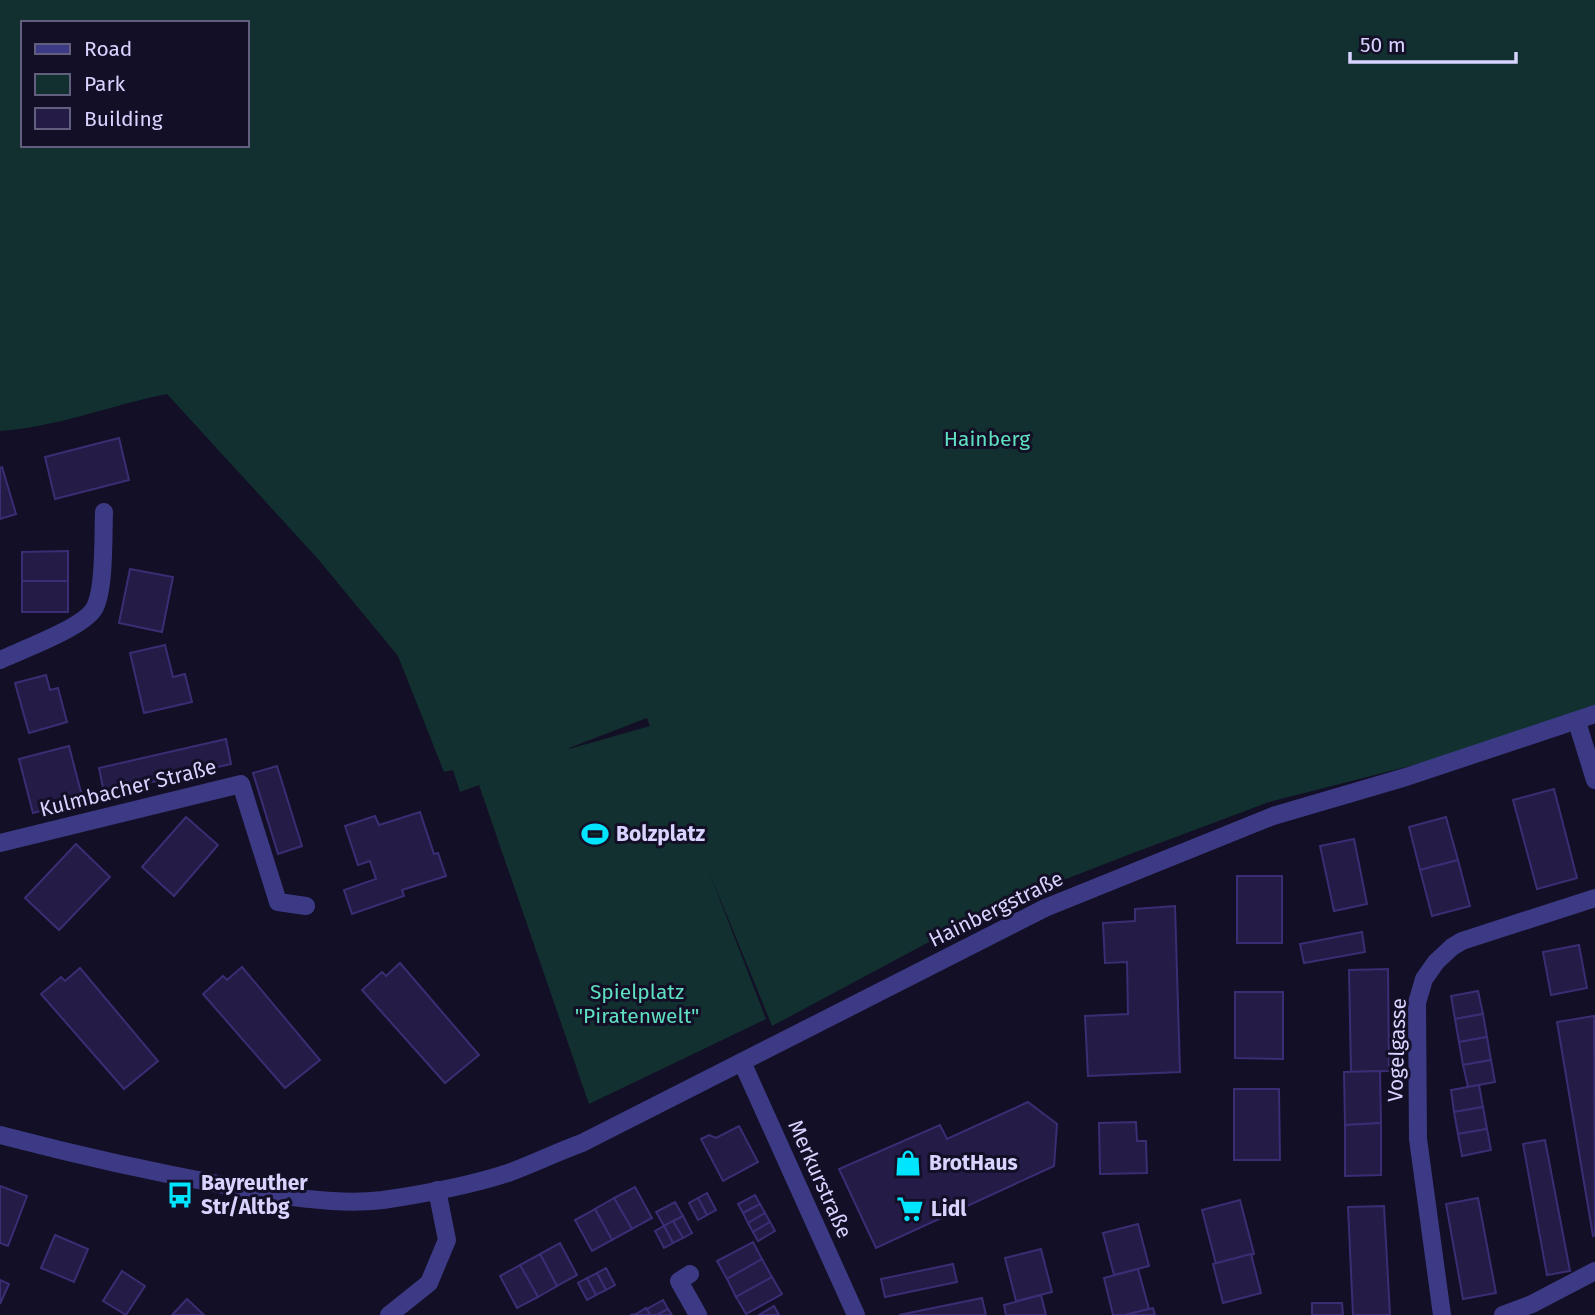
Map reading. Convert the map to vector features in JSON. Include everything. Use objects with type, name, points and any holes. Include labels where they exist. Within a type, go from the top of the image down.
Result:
[{"type":"street","points":[[0,660],[81,623],[94,608],[100,587],[104,512]]},
{"type":"street","name":"Hainbergstraße","points":[[0,1135],[98,1161],[281,1196],[332,1200],[380,1200],[437,1191],[508,1173],[582,1143],[1045,908],[1273,816],[1406,777],[1595,714]]},
{"type":"street","points":[[1577,722],[1595,780]]},
{"type":"street","name":"Kulmbacher Straße","points":[[0,843],[241,783],[278,902],[306,906]]},
{"type":"street","name":"Vogelgasse","points":[[1442,1315],[1418,1139],[1417,1003],[1424,979],[1443,954],[1462,941],[1595,898]]},
{"type":"street","name":"Merkurstraße","points":[[743,1062],[856,1315]]},
{"type":"street","points":[[389,1315],[429,1283],[447,1240],[437,1191]]},
{"type":"street","points":[[1503,1315],[1532,1304],[1595,1271]]},
{"type":"street","points":[[690,1274],[679,1281],[698,1315]]},
{"type":"green space","name":"Hainberg","points":[[0,0],[1595,0],[1595,708],[1469,751],[1269,802],[1133,853],[1015,899],[772,1026],[708,869],[766,1019],[589,1104],[479,785],[460,792],[453,770],[444,772],[398,656],[318,559],[167,394],[22,429],[0,431]],"holes":[[[647,718],[650,726],[569,749]]]},
{"type":"building","points":[[119,438],[129,480],[55,499],[45,457]]},
{"type":"building","points":[[2,467],[16,514],[0,519],[0,468]]},
{"type":"building","points":[[68,551],[68,581],[22,581],[22,552]]},
{"type":"building","points":[[130,569],[173,577],[162,632],[119,623]]},
{"type":"building","points":[[22,581],[68,581],[68,612],[22,612]]},
{"type":"building","points":[[165,645],[173,677],[185,674],[192,702],[144,713],[130,653]]},
{"type":"building","points":[[46,675],[50,690],[58,688],[67,722],[29,733],[15,683]]},
{"type":"building","points":[[226,739],[231,764],[104,793],[99,768]]},
{"type":"building","points":[[69,746],[83,800],[33,813],[19,759]]},
{"type":"building","points":[[277,766],[302,846],[278,854],[253,773]]},
{"type":"building","points":[[1554,789],[1577,878],[1537,889],[1513,800]]},
{"type":"building","points":[[420,812],[434,854],[438,853],[446,876],[402,890],[404,896],[352,914],[344,890],[376,879],[370,861],[358,865],[345,826],[375,816],[379,825]]},
{"type":"building","points":[[186,817],[218,845],[174,896],[142,867]]},
{"type":"building","points":[[1446,817],[1458,860],[1420,870],[1409,827]]},
{"type":"building","points":[[1354,839],[1367,904],[1334,911],[1320,846]]},
{"type":"building","points":[[76,844],[110,877],[59,930],[25,898]]},
{"type":"building","points":[[1458,860],[1470,906],[1432,916],[1420,870]]},
{"type":"building","points":[[1237,876],[1282,876],[1282,943],[1237,943]]},
{"type":"building","points":[[1175,906],[1180,1072],[1088,1076],[1085,1016],[1128,1014],[1127,962],[1105,963],[1103,923],[1135,921],[1135,909]]},
{"type":"building","points":[[1362,932],[1365,952],[1304,963],[1300,944]]},
{"type":"building","points":[[1579,945],[1587,988],[1551,995],[1543,952]]},
{"type":"building","points":[[400,963],[479,1055],[445,1083],[362,990],[382,972],[386,976]]},
{"type":"building","points":[[242,967],[320,1060],[285,1088],[203,994],[223,976],[227,980]]},
{"type":"building","points":[[80,968],[158,1061],[124,1089],[41,994],[61,977],[65,981]]},
{"type":"building","points":[[1388,969],[1389,1071],[1351,1072],[1349,970]]},
{"type":"building","points":[[1478,991],[1483,1014],[1455,1019],[1451,996]]},
{"type":"building","points":[[1235,992],[1283,992],[1283,1059],[1235,1058]]},
{"type":"building","points":[[1483,1014],[1487,1037],[1459,1042],[1455,1019]]},
{"type":"building","points":[[1594,1016],[1595,1235],[1593,1236],[1557,1022]]},
{"type":"building","points":[[1487,1037],[1491,1060],[1463,1065],[1459,1042]]},
{"type":"building","points":[[1491,1060],[1495,1082],[1468,1087],[1463,1065]]},
{"type":"building","points":[[1380,1071],[1381,1123],[1345,1125],[1344,1072]]},
{"type":"building","points":[[1479,1085],[1483,1107],[1454,1112],[1451,1090]]},
{"type":"building","points":[[1234,1089],[1279,1089],[1280,1160],[1234,1160]]},
{"type":"building","name":"Lidl","points":[[1028,1102],[1057,1124],[1054,1166],[876,1248],[839,1169],[940,1125],[947,1139]]},
{"type":"building","points":[[1483,1107],[1487,1129],[1458,1134],[1454,1112]]},
{"type":"building","points":[[1136,1122],[1137,1141],[1146,1141],[1147,1173],[1100,1174],[1099,1123]]},
{"type":"building","points":[[1381,1123],[1381,1175],[1345,1176],[1345,1125]]},
{"type":"building","points":[[739,1126],[758,1162],[723,1181],[701,1139],[709,1135],[716,1138]]},
{"type":"building","points":[[1487,1129],[1491,1150],[1462,1156],[1458,1134]]},
{"type":"building","points":[[1545,1140],[1570,1271],[1547,1275],[1523,1144]]},
{"type":"building","points":[[0,1186],[27,1196],[8,1246],[0,1243]]},
{"type":"building","points":[[635,1187],[652,1218],[632,1229],[614,1198]]},
{"type":"building","points":[[707,1193],[716,1210],[707,1215],[698,1198]]},
{"type":"building","points":[[755,1195],[760,1204],[743,1213],[738,1204]]},
{"type":"building","points":[[614,1198],[632,1229],[612,1240],[595,1209]]},
{"type":"building","points":[[698,1198],[707,1215],[698,1220],[689,1203]]},
{"type":"building","points":[[1478,1198],[1496,1293],[1463,1299],[1446,1204]]},
{"type":"building","points":[[1240,1200],[1254,1254],[1216,1264],[1202,1210]]},
{"type":"building","points":[[675,1202],[683,1216],[664,1226],[656,1212]]},
{"type":"building","points":[[760,1204],[765,1213],[748,1223],[743,1213]]},
{"type":"building","points":[[1384,1206],[1390,1315],[1353,1315],[1348,1207]]},
{"type":"building","points":[[595,1209],[612,1240],[592,1251],[575,1220]]},
{"type":"building","points":[[765,1213],[770,1222],[753,1232],[748,1223]]},
{"type":"building","points":[[683,1216],[692,1233],[683,1238],[673,1221]]},
{"type":"building","points":[[673,1221],[683,1238],[673,1243],[664,1226]]},
{"type":"building","points":[[770,1222],[775,1231],[758,1241],[753,1232]]},
{"type":"building","points":[[1138,1224],[1149,1266],[1114,1275],[1103,1233]]},
{"type":"building","points":[[664,1226],[673,1243],[664,1248],[655,1231]]},
{"type":"building","points":[[55,1235],[88,1249],[74,1282],[41,1268]]},
{"type":"building","points":[[753,1242],[762,1259],[727,1279],[717,1261]]},
{"type":"building","points":[[560,1243],[577,1275],[557,1286],[540,1254]]},
{"type":"building","points":[[1041,1249],[1052,1292],[1016,1301],[1005,1258]]},
{"type":"building","points":[[540,1254],[557,1286],[538,1297],[520,1265]]},
{"type":"building","points":[[1251,1254],[1261,1293],[1223,1303],[1213,1264]]},
{"type":"building","points":[[762,1259],[772,1277],[736,1297],[727,1279]]},
{"type":"building","points":[[953,1264],[957,1282],[885,1297],[881,1279]]},
{"type":"building","points":[[520,1265],[538,1297],[517,1308],[500,1276]]},
{"type":"building","points":[[606,1268],[615,1285],[606,1290],[597,1273]]},
{"type":"building","points":[[1138,1269],[1149,1309],[1113,1315],[1104,1278]]},
{"type":"building","points":[[122,1271],[145,1286],[126,1315],[103,1301]]},
{"type":"building","points":[[597,1273],[606,1290],[596,1295],[587,1278]]},
{"type":"building","points":[[772,1277],[782,1294],[746,1314],[736,1297]]},
{"type":"building","points":[[587,1278],[596,1295],[587,1300],[578,1283]]},
{"type":"building","points":[[0,1280],[9,1284],[0,1304]]},
{"type":"building","points":[[1041,1295],[1046,1315],[1006,1315],[1004,1305]]},
{"type":"building","points":[[982,1298],[986,1315],[899,1315]]},
{"type":"building","points":[[187,1299],[204,1315],[172,1315]]},
{"type":"building","points":[[663,1300],[668,1309],[657,1315],[650,1315],[647,1309]]},
{"type":"building","points":[[1312,1303],[1342,1303],[1343,1315],[1312,1315]]},
{"type":"building","points":[[774,1306],[779,1315],[759,1315]]},
{"type":"building","points":[[646,1308],[650,1315],[630,1315],[636,1314]]},
{"type":"building","points":[[1153,1308],[1155,1315],[1125,1315]]},
{"type":"building","points":[[668,1309],[672,1315],[657,1315]]},
{"type":"place","name":"Bolzplatz","points":[[595,834]]},
{"type":"place","name":"BrotHaus","points":[[908,1163]]},
{"type":"place","name":"Bayreuther Str/Altbg","points":[[180,1195]]},
{"type":"place","name":"Lidl","points":[[910,1209]]},
{"type":"park label","name":"Spielplatz \"Piratenwelt\"","points":[[637,1004]]}]
